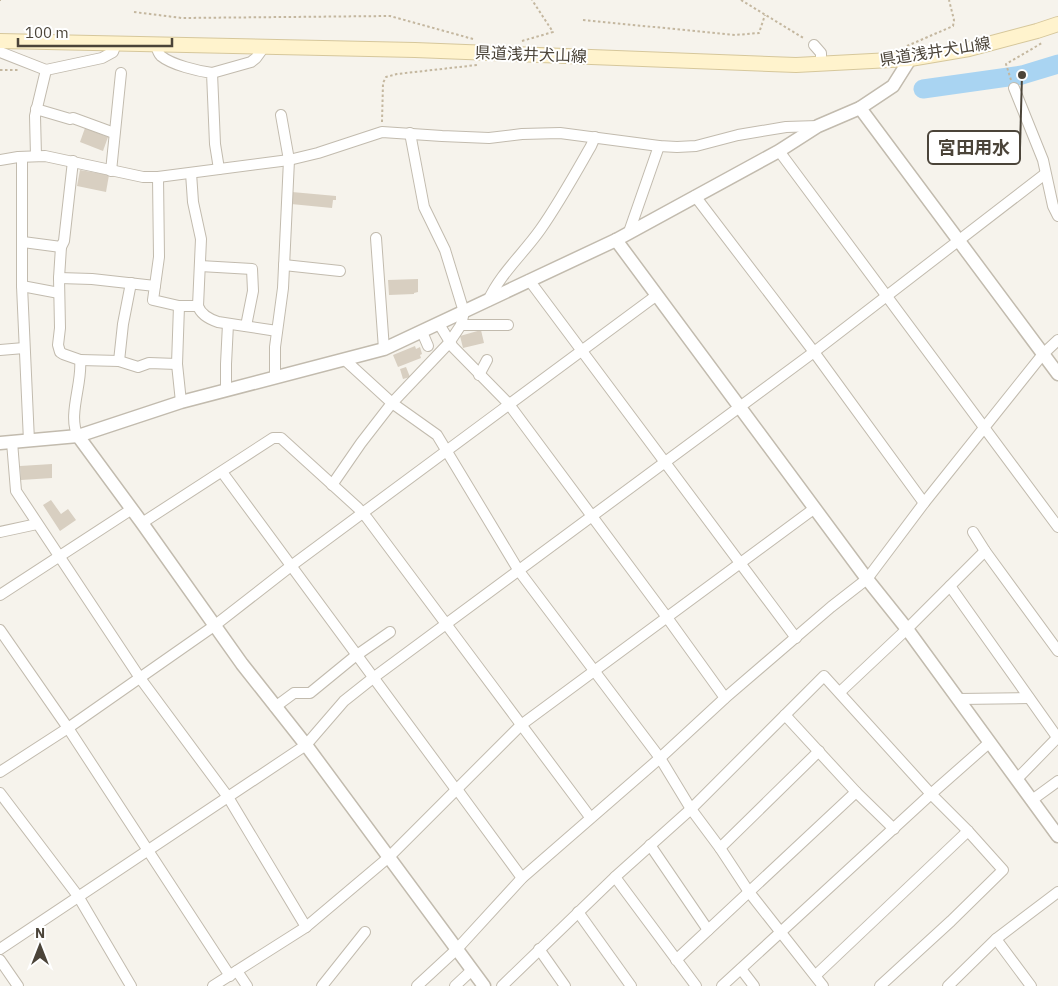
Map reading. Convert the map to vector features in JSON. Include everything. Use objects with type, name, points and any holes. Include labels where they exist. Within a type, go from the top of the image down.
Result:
[{"type":"main road","name":"県道浅井犬山線","points":[[0,41],[415,50],[745,64],[821,64],[903,59],[969,49],[1058,24]]},
{"type":"street","points":[[0,52],[46,70],[102,58],[113,52],[116,44]]},
{"type":"street","points":[[156,45],[159,53],[165,58],[192,69],[212,73],[251,62],[264,47]]},
{"type":"street","points":[[814,45],[821,52],[821,64]]},
{"type":"street","points":[[306,927],[228,797],[140,678],[16,491],[6,442],[78,436],[181,402],[384,349],[616,240],[779,151],[818,126],[860,108],[893,86],[903,59]]},
{"type":"street","points":[[36,156],[34,132],[36,109],[46,70]]},
{"type":"street","points":[[111,171],[121,73]]},
{"type":"street","points":[[212,73],[215,144],[219,169]]},
{"type":"street","points":[[1014,88],[1043,160],[1053,206],[1058,216]]},
{"type":"street","points":[[860,108],[1058,374]]},
{"type":"street","points":[[36,109],[70,119],[73,118],[114,133]]},
{"type":"street","points":[[275,378],[275,347],[283,288],[289,160],[281,115]]},
{"type":"street","points":[[0,160],[36,156],[73,161],[143,177],[158,178],[289,160],[318,153],[382,132],[489,138],[522,134],[560,133],[659,146],[696,146],[738,135],[795,126],[818,126]]},
{"type":"street","points":[[332,484],[392,403],[450,343],[461,325],[464,312],[444,250],[424,207],[410,133]]},
{"type":"street","points":[[488,301],[495,286],[540,231],[595,137]]},
{"type":"street","points":[[629,232],[659,146]]},
{"type":"street","points":[[779,151],[1058,527]]},
{"type":"street","points":[[22,157],[22,286],[29,441]]},
{"type":"street","points":[[73,161],[64,241],[61,247],[59,348],[63,354],[80,360],[119,361],[138,367],[149,363],[177,364]]},
{"type":"street","points":[[191,173],[193,202],[201,239],[198,306],[209,319],[228,324],[277,331]]},
{"type":"street","points":[[0,949],[306,745],[344,701],[814,352],[1046,174]]},
{"type":"street","points":[[158,178],[159,257],[153,300],[179,306],[198,306]]},
{"type":"street","points":[[696,196],[814,352],[924,503]]},
{"type":"street","points":[[376,238],[384,349]]},
{"type":"street","points":[[616,240],[867,579],[959,699],[1058,836]]},
{"type":"street","points":[[23,242],[61,247]]},
{"type":"street","points":[[284,265],[340,271]]},
{"type":"street","points":[[200,266],[252,269],[253,291],[246,326]]},
{"type":"street","points":[[59,278],[92,279],[154,286]]},
{"type":"street","points":[[529,280],[664,463],[742,563],[796,638]]},
{"type":"street","points":[[119,361],[123,324],[131,283]]},
{"type":"street","points":[[22,286],[59,293]]},
{"type":"street","points":[[0,772],[68,728],[214,626],[508,403],[581,352],[656,295]]},
{"type":"street","points":[[179,306],[177,364],[181,402]]},
{"type":"street","points":[[226,390],[228,324]]},
{"type":"street","points":[[439,324],[450,343],[508,403],[666,616],[724,698]]},
{"type":"street","points":[[461,325],[508,325]]},
{"type":"street","points":[[422,332],[428,346]]},
{"type":"street","points":[[417,986],[457,948],[522,878],[660,758],[724,698],[831,607],[867,579],[924,503],[1043,354],[1058,340]]},
{"type":"street","points":[[0,350],[24,348]]},
{"type":"street","points":[[80,360],[75,430],[78,436],[214,626],[306,745],[484,986]]},
{"type":"street","points":[[345,360],[392,403],[437,434],[519,571],[660,758],[691,808],[749,892],[823,986]]},
{"type":"street","points":[[479,374],[487,360]]},
{"type":"street","points":[[142,523],[273,438],[281,438],[362,513],[590,817]]},
{"type":"street","points":[[250,440],[254,451]]},
{"type":"street","points":[[222,472],[522,878]]},
{"type":"street","points":[[214,986],[306,927],[389,857],[521,725],[666,616],[742,563],[815,508]]},
{"type":"street","points":[[0,595],[132,509]]},
{"type":"street","points":[[0,532],[37,524]]},
{"type":"street","points":[[974,532],[985,551],[1058,651]]},
{"type":"street","points":[[840,692],[907,629],[985,551]]},
{"type":"street","points":[[950,586],[1058,737],[1017,779]]},
{"type":"street","points":[[0,630],[68,728],[147,850],[233,973],[247,986]]},
{"type":"street","points":[[275,707],[294,694],[310,693],[354,657],[390,632]]},
{"type":"street","points":[[502,986],[538,949],[691,808],[824,676],[1003,870],[880,986]]},
{"type":"street","points":[[959,699],[1029,698]]},
{"type":"street","points":[[785,715],[856,792],[894,829]]},
{"type":"street","points":[[722,986],[990,742]]},
{"type":"street","points":[[720,848],[820,751]]},
{"type":"street","points":[[1032,800],[1058,781]]},
{"type":"street","points":[[676,960],[856,792]]},
{"type":"street","points":[[0,793],[78,896],[131,986]]},
{"type":"street","points":[[816,975],[968,831]]},
{"type":"street","points":[[650,845],[708,930]]},
{"type":"street","points":[[615,877],[696,986]]},
{"type":"street","points":[[948,986],[996,939],[1058,892]]},
{"type":"street","points":[[578,912],[631,986]]},
{"type":"street","points":[[322,986],[365,932]]},
{"type":"street","points":[[996,939],[1031,986]]},
{"type":"street","points":[[538,949],[565,986]]},
{"type":"street","points":[[0,960],[18,986]]},
{"type":"street","points":[[741,969],[754,986]]},
{"type":"street","points":[[455,986],[472,970]]},
{"type":"path","points":[[521,42],[553,32],[532,0]]},
{"type":"path","points":[[741,0],[814,45]]},
{"type":"path","points":[[903,59],[897,51],[953,26],[954,20],[949,0]]},
{"type":"path","points":[[134,12],[182,18],[390,16],[476,40]]},
{"type":"path","points":[[583,20],[735,35],[759,33],[765,15]]},
{"type":"path","points":[[1014,88],[1006,64],[1038,46],[1048,38],[1044,29]]},
{"type":"path","points":[[382,132],[382,83],[386,77],[397,74],[478,65]]},
{"type":"building","points":[[85,128],[108,137],[103,151],[80,142]]},
{"type":"building","points":[[80,170],[109,175],[106,192],[77,186]]},
{"type":"building","points":[[292,192],[336,196],[336,200],[333,200],[332,208],[291,204]]},
{"type":"building","points":[[418,279],[418,292],[414,294],[389,295],[388,280]]},
{"type":"building","points":[[481,330],[484,343],[463,348],[460,336]]},
{"type":"building","points":[[415,346],[416,349],[420,347],[421,358],[398,367],[393,355]]},
{"type":"building","points":[[406,367],[410,377],[403,379],[400,369]]},
{"type":"building","points":[[52,464],[52,478],[21,480],[20,466]]},
{"type":"building","points":[[51,500],[61,514],[68,509],[76,520],[60,531],[43,505]]},
{"type":"waterway","points":[[923,89],[1022,75],[1058,64]]},
{"type":"place","name":"宮田用水","points":[[1022,75]]}]
